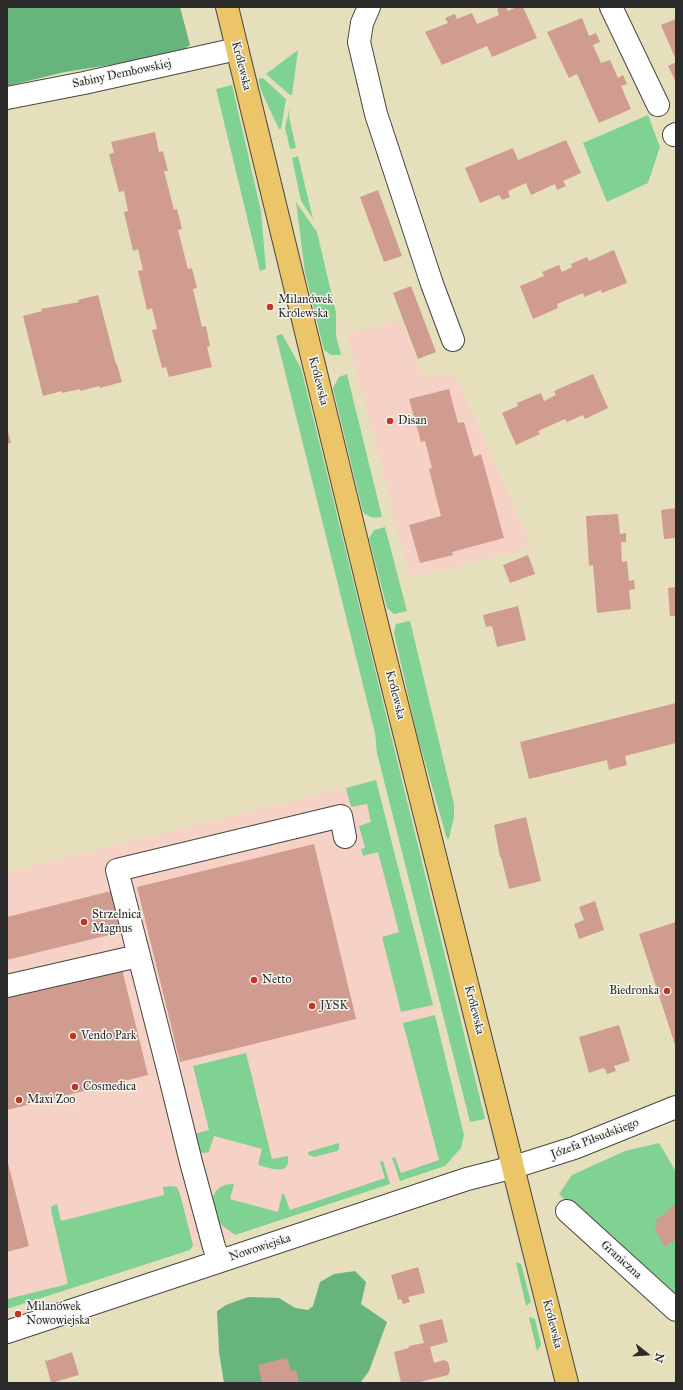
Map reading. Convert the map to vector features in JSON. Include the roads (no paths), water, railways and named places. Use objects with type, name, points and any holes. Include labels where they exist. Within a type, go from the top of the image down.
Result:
[{"type":"main road","name":"Królewska","points":[[227,7],[374,608],[567,1383]]},
{"type":"street","points":[[370,7],[362,23],[359,42],[376,114],[452,340]]},
{"type":"street","points":[[611,7],[658,105]]},
{"type":"street","name":"Sabiny Dembowskiej","points":[[7,98],[237,49]]},
{"type":"street","points":[[219,1261],[190,1162],[168,1069],[117,870],[341,816],[346,837]]},
{"type":"street","points":[[7,986],[138,956]]},
{"type":"street","name":"Józefa Piłsudskiego","points":[[514,1167],[580,1146],[676,1107]]},
{"type":"street","name":"Nowowiejska","points":[[7,1332],[467,1179],[514,1167]]},
{"type":"street","name":"Graniczna","points":[[567,1211],[676,1310]]},
{"type":"place","name":"Milanówek Królewska","points":[[270,307]]},
{"type":"place","name":"Disan","points":[[390,421]]},
{"type":"place","name":"Strzelnica Magnus","points":[[84,922]]},
{"type":"place","name":"Netto","points":[[254,980]]},
{"type":"place","name":"Biedronka","points":[[667,991]]},
{"type":"place","name":"JYSK","points":[[312,1006]]},
{"type":"place","name":"Vendo Park","points":[[73,1036]]},
{"type":"place","name":"Cosmedica","points":[[75,1087]]},
{"type":"place","name":"Maxi Zoo","points":[[19,1100]]},
{"type":"place","name":"Milanówek Nowowiejska","points":[[18,1314]]}]
